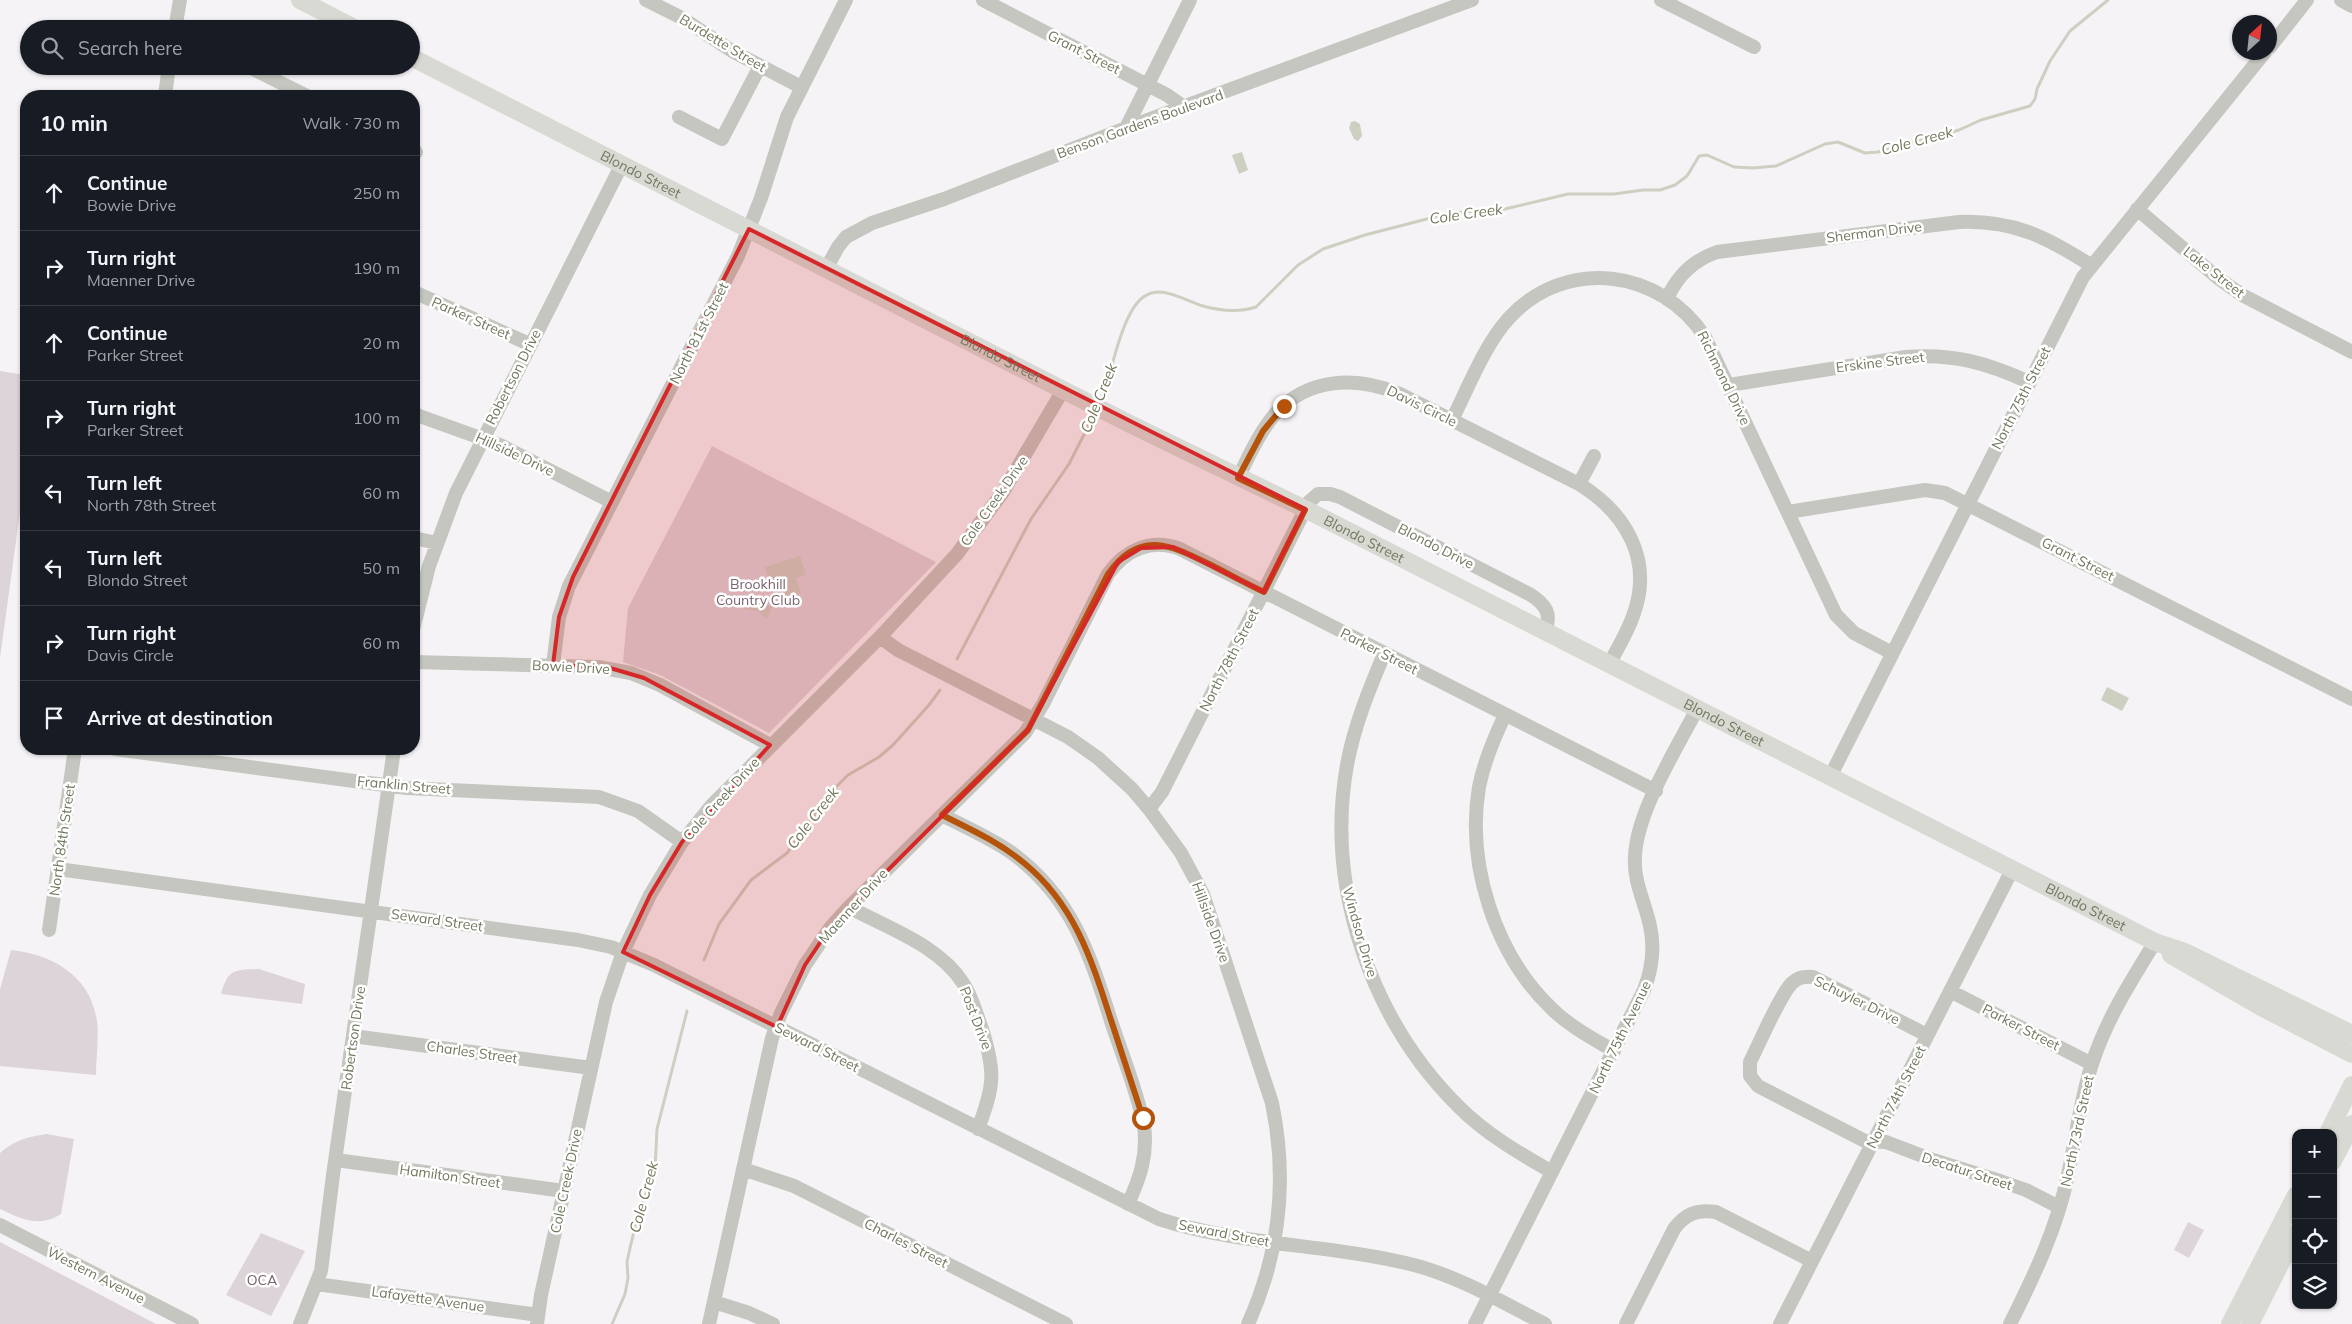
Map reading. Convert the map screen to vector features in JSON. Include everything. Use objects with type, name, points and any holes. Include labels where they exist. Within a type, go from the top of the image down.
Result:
[{"type":"main road","points":[[300,0],[339,20]]},
{"type":"main road","name":"Blondo Street","points":[[420,62],[1114,416],[1545,631],[2155,942],[2185,952],[2352,1034]]},
{"type":"main road","name":"Blondo Street","points":[[2155,942],[2177,960],[2352,1054]]},
{"type":"main road","points":[[2330,1129],[2352,1085]]},
{"type":"main road","points":[[2337,1153],[2352,1124]]},
{"type":"main road","points":[[2230,1324],[2292,1203]]},
{"type":"main road","points":[[2250,1324],[2292,1241]]},
{"type":"street","points":[[177,20],[180,0]]},
{"type":"street","name":"Burdette Street","points":[[646,0],[682,18],[732,51],[800,88]]},
{"type":"street","name":"North 81st Street","points":[[554,665],[557,627],[566,595],[738,256],[783,128],[800,88],[846,0]]},
{"type":"street","name":"Grant Street","points":[[983,0],[1148,84],[1184,107]]},
{"type":"street","points":[[1126,128],[1190,0]]},
{"type":"street","name":"Benson Gardens Boulevard","points":[[826,269],[842,242],[858,229],[944,199],[1126,128],[1472,0]]},
{"type":"street","points":[[1662,0],[1754,47]]},
{"type":"street","points":[[2277,38],[2307,0]]},
{"type":"street","points":[[2341,0],[2352,6]]},
{"type":"street","name":"North 75th Street","points":[[1830,777],[2076,289],[2137,209],[2258,60]]},
{"type":"street","points":[[679,117],[722,139],[760,66]]},
{"type":"street","points":[[166,90],[168,75]]},
{"type":"street","points":[[265,75],[295,90]]},
{"type":"street","name":"Robertson Drive","points":[[420,604],[436,544],[456,493],[529,344],[622,164]]},
{"type":"street","name":"Lake Street","points":[[2137,209],[2218,278],[2242,295],[2352,352]]},
{"type":"street","name":"Sherman Drive","points":[[1667,298],[1690,266],[1717,252],[1959,222],[1991,222],[2025,230],[2055,242],[2092,266]]},
{"type":"street","name":"Richmond Drive","points":[[1452,420],[1500,329],[1518,308],[1538,294],[1570,282],[1604,278],[1637,284],[1667,298],[1679,306],[1698,327],[1714,353],[1836,615],[1854,633],[1892,653]]},
{"type":"street","name":"Parker Street","points":[[420,295],[529,344]]},
{"type":"street","name":"Erskine Street","points":[[1729,385],[1906,356],[1926,355],[1953,357],[1978,362],[2029,382]]},
{"type":"street","name":"Davis Circle","points":[[1238,478],[1260,435],[1276,414],[1301,395],[1333,384],[1357,382],[1380,386],[1452,420],[1579,484],[1603,500],[1619,516],[1632,539],[1638,561],[1640,583],[1637,604],[1630,625],[1609,664]]},
{"type":"street","name":"Cole Creek Drive","points":[[538,1320],[564,1191],[606,1002],[624,952],[650,895],[682,842],[712,805],[880,637],[944,568],[984,518],[1070,393]]},
{"type":"street","name":"Hillside Drive","points":[[420,416],[482,438],[612,502]]},
{"type":"street","points":[[1579,484],[1594,456]]},
{"type":"street","name":"Grant Street","points":[[1788,512],[1925,490],[1945,493],[2352,699]]},
{"type":"street","name":"Blondo Drive","points":[[1305,510],[1313,497],[1323,494],[1348,502],[1531,595],[1543,604],[1549,614],[1545,631]]},
{"type":"street","name":"North 78th Street","points":[[1149,808],[1162,792],[1305,510]]},
{"type":"street","points":[[420,540],[436,544]]},
{"type":"street","name":"Parker Street","points":[[1106,578],[1118,562],[1131,552],[1151,545],[1180,549],[1656,791]]},
{"type":"street","name":"Maenner Drive","points":[[709,1324],[765,1064],[781,1013],[805,965],[830,928],[849,907],[1025,733],[1106,578]]},
{"type":"street","name":"Hillside Drive","points":[[880,637],[898,650],[1034,718],[1068,737],[1098,758],[1132,789],[1149,808],[1181,853],[1203,894],[1272,1104],[1278,1132],[1281,1198],[1275,1243],[1266,1277],[1248,1324]]},
{"type":"street","name":"Windsor Drive","points":[[1384,654],[1354,730],[1346,765],[1342,804],[1341,840],[1345,877],[1352,915],[1364,955],[1394,1023],[1413,1054],[1435,1082],[1460,1109],[1488,1132],[1513,1150],[1552,1172]]},
{"type":"street","name":"Bowie Drive","points":[[420,662],[610,668],[644,678],[770,745]]},
{"type":"street","name":"North 75th Avenue","points":[[1475,1324],[1644,990],[1652,963],[1653,948],[1650,927],[1637,884],[1635,857],[1640,824],[1697,709]]},
{"type":"street","points":[[1505,715],[1485,763],[1476,811],[1478,856],[1490,906],[1510,954],[1537,993],[1569,1024],[1614,1051]]},
{"type":"street","name":"North 84th Street","points":[[49,930],[74,755]]},
{"type":"street","name":"Franklin Street","points":[[159,755],[389,786],[599,797],[638,811],[682,842]]},
{"type":"street","name":"Robertson Drive","points":[[300,1324],[317,1284],[325,1252],[324,1239],[393,755]]},
{"type":"street","points":[[942,815],[995,842],[1026,864],[1060,901],[1082,937],[1096,973],[1144,1125],[1146,1146],[1143,1166],[1128,1204]]},
{"type":"street","name":"Seward Street","points":[[58,868],[578,940],[624,952],[654,964],[1160,1219],[1187,1228],[1413,1264],[1445,1275],[1545,1324]]},
{"type":"street","name":"North 74th Street","points":[[1780,1324],[2012,870]]},
{"type":"street","name":"Post Drive","points":[[849,907],[942,959],[964,984],[988,1048],[992,1071],[991,1089],[978,1128]]},
{"type":"street","name":"North 73rd Street","points":[[2010,1324],[2036,1272],[2059,1207],[2068,1176],[2075,1133],[2092,1064],[2116,1008],[2155,942]]},
{"type":"street","name":"Schuyler Drive","points":[[1873,1141],[1865,1141],[1758,1086],[1750,1076],[1749,1067],[1762,1037],[1787,988],[1799,978],[1806,976],[1813,977],[1927,1035]]},
{"type":"street","name":"Parker Street","points":[[1950,991],[2092,1064]]},
{"type":"street","name":"Charles Street","points":[[353,1036],[591,1068]]},
{"type":"street","name":"Decatur Street","points":[[1873,1141],[1886,1142],[1932,1160],[2000,1180],[2026,1190],[2059,1207]]},
{"type":"street","name":"Hamilton Street","points":[[336,1160],[564,1191]]},
{"type":"street","name":"Charles Street","points":[[743,1169],[794,1186],[1066,1324]]},
{"type":"street","points":[[1626,1324],[1679,1222],[1693,1212],[1706,1210],[1716,1212],[1812,1261]]},
{"type":"street","name":"Western Avenue","points":[[0,1225],[192,1324]]},
{"type":"street","name":"Lafayette Avenue","points":[[317,1284],[538,1320]]},
{"type":"street","points":[[714,1302],[749,1313],[773,1324]]},
{"type":"highlighted area","points":[[749,229],[1305,509],[1264,592],[1173,547],[1141,548],[1118,562],[1028,730],[830,928],[805,965],[777,1027],[623,952],[650,895],[682,842],[770,745],[644,678],[610,668],[553,665],[559,617],[573,577]]},
{"type":"green space","points":[[0,371],[20,374],[20,513],[0,658]]},
{"type":"green space","name":"Brookhill Country Club","points":[[712,446],[936,562],[769,733],[660,675],[623,662],[628,608]]},
{"type":"green space","points":[[11,950],[41,957],[55,963],[67,970],[87,991],[97,1021],[96,1075],[0,1066],[0,989]]},
{"type":"green space","points":[[259,969],[305,984],[302,1004],[221,994],[226,980],[233,972]]},
{"type":"green space","points":[[47,1134],[74,1139],[61,1214],[46,1221],[38,1221],[23,1219],[0,1209],[0,1153],[10,1145],[22,1140]]},
{"type":"green space","points":[[2188,1222],[2204,1230],[2189,1258],[2174,1250]]},
{"type":"green space","name":"OCA","points":[[261,1233],[305,1251],[271,1316],[226,1295]]},
{"type":"green space","points":[[0,1242],[156,1324],[0,1324]]},
{"type":"shaded area","points":[[1355,121],[1360,124],[1362,136],[1358,141],[1354,139],[1349,128],[1351,122]]},
{"type":"shaded area","points":[[1242,152],[1248,170],[1239,174],[1232,155]]},
{"type":"shaded area","name":"Brookhill Country Club","points":[[800,556],[806,575],[796,578],[801,593],[783,598],[779,582],[770,585],[765,567]]},
{"type":"shaded area","name":"Brookhill Country Club","points":[[750,593],[761,605],[772,606],[767,619],[758,611],[744,609]]},
{"type":"shaded area","points":[[2107,687],[2129,698],[2122,711],[2101,700]]},
{"type":"waterway","name":"Cole Creek","points":[[1099,403],[1124,326],[1136,304],[1144,296],[1162,292],[1216,309],[1230,311],[1249,309],[1256,307],[1298,265],[1323,249],[1365,235],[1450,213],[1505,209],[1568,194],[1614,194],[1660,190],[1675,185],[1687,176],[1699,156],[1707,155],[1734,167],[1776,166],[1825,144],[1838,142],[1865,153],[1878,152],[1959,130],[1981,120],[2030,106],[2035,99],[2037,89],[2050,61],[2070,31],[2108,0]]},
{"type":"waterway","name":"Cole Creek","points":[[957,659],[1031,519],[1069,464],[1095,413]]},
{"type":"waterway","name":"Cole Creek","points":[[704,960],[719,924],[751,880],[787,853],[832,791],[848,775],[879,757],[893,745],[940,690]]},
{"type":"waterway","name":"Cole Creek","points":[[612,1324],[625,1294],[630,1248],[638,1215],[655,1169],[657,1129],[687,1011]]},
{"type":"route","points":[[1143,1118],[1096,973],[1073,920],[1060,901],[1026,864],[995,842],[942,815],[1028,730],[1108,574],[1125,556],[1140,548],[1151,545],[1173,547],[1264,592],[1305,510],[1238,478],[1263,431],[1284,406]]}]
